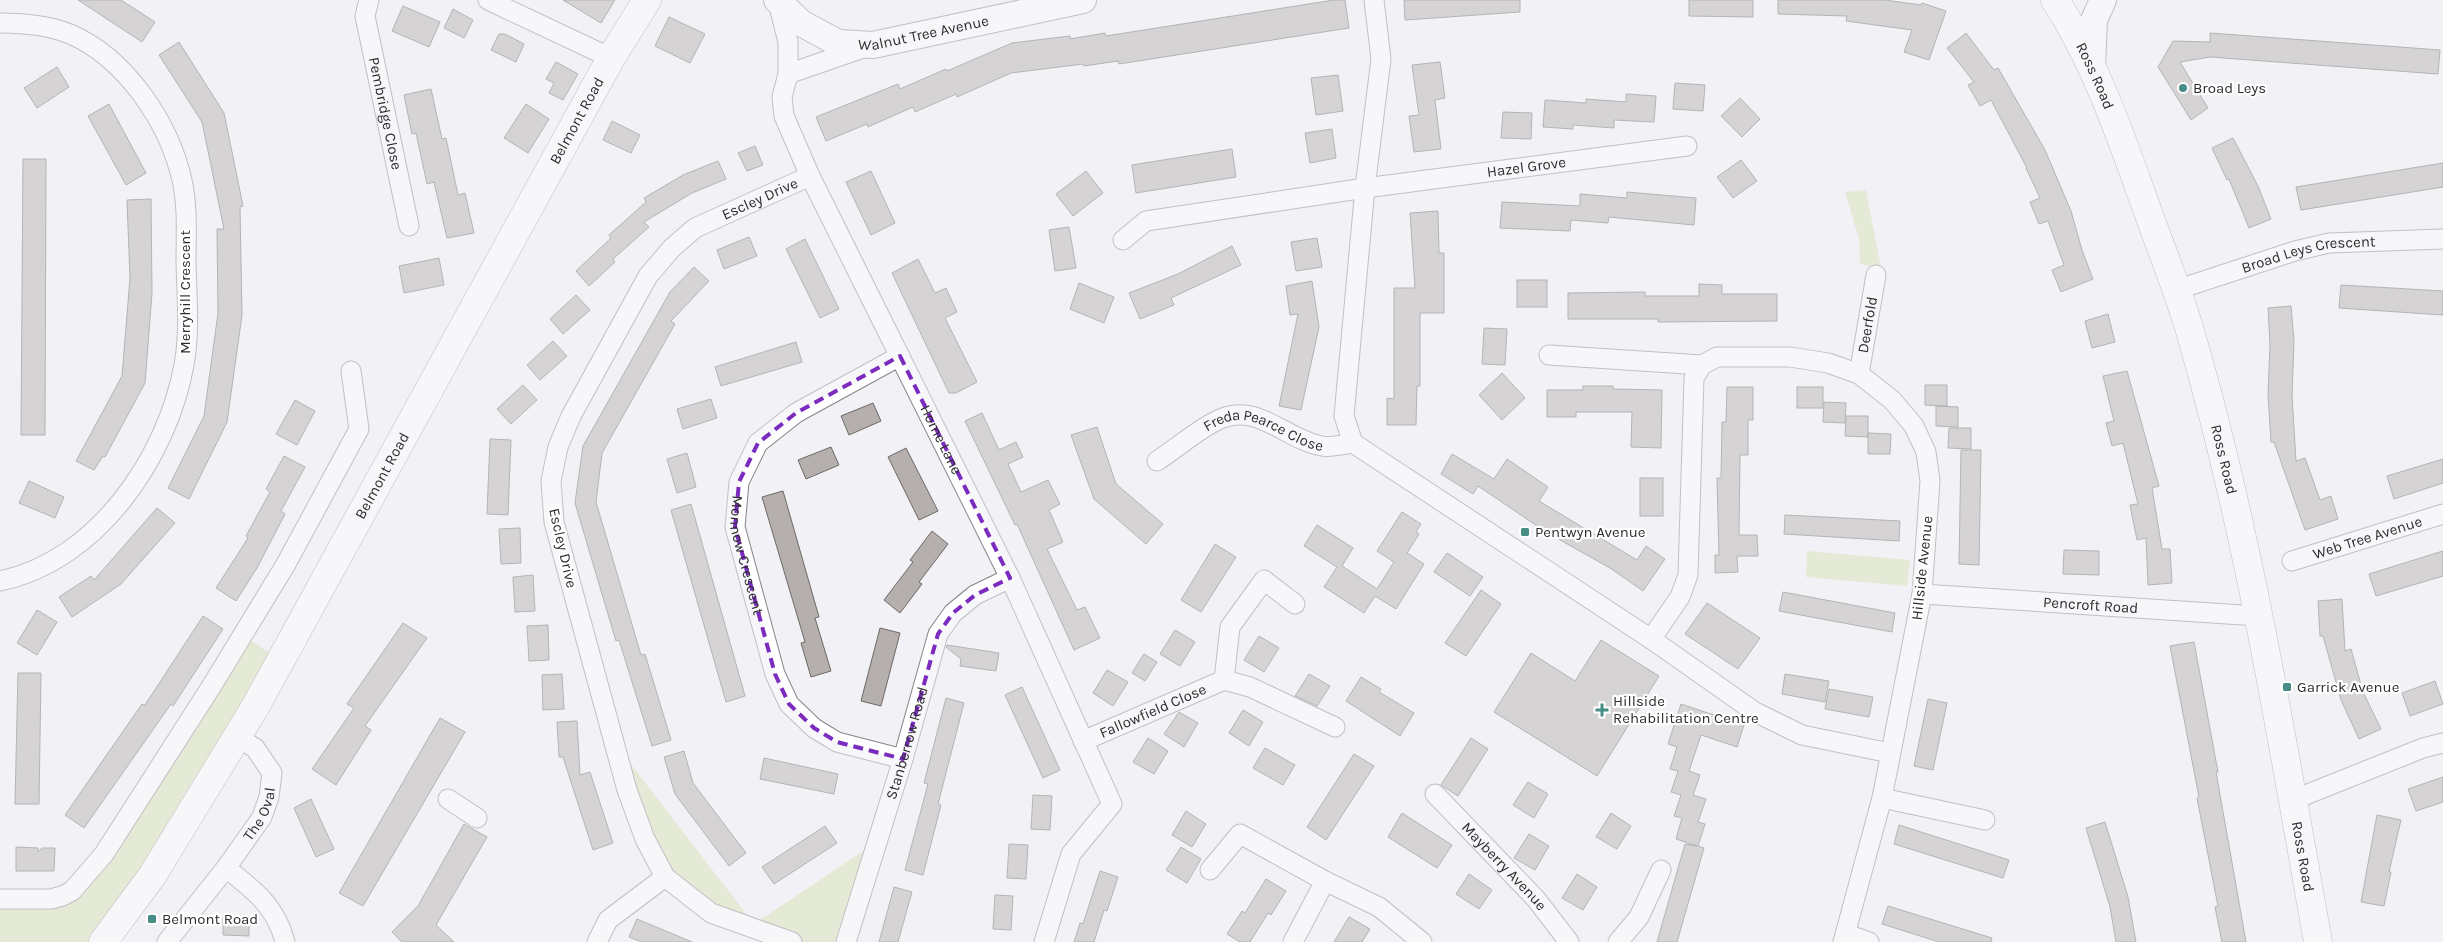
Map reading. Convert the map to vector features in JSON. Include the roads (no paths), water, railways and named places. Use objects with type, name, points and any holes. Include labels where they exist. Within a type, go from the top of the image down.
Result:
[{"type":"highway","name":"Belmont Road","points":[[103,942],[152,876],[238,737],[611,58],[647,0]]},
{"type":"highway","name":"Ross Road","points":[[2055,0],[2092,67],[2116,122],[2176,290],[2210,402],[2258,616],[2318,942]]},
{"type":"street","name":"Pembridge Close","points":[[369,0],[365,16],[408,226]]},
{"type":"street","points":[[488,0],[611,58]]},
{"type":"street","name":"Walnut Tree Avenue","points":[[777,1],[801,23],[838,43],[873,44],[1083,0]]},
{"type":"street","points":[[1374,0],[1381,59],[1365,188],[1344,416],[1347,430],[1353,443],[1651,639],[1755,712],[1802,735],[1890,753]]},
{"type":"street","points":[[2092,67],[2094,20],[2103,0]]},
{"type":"street","name":"Home Lane","points":[[777,1],[788,42],[788,74],[782,97],[784,116],[810,176],[1010,578],[1112,804],[1071,854],[1044,942]]},
{"type":"street","name":"Merryhill Crescent","points":[[0,23],[27,23],[49,27],[71,34],[87,43],[127,77],[154,112],[174,155],[185,197],[188,329],[184,365],[170,419],[134,483],[110,513],[86,538],[38,569],[0,581]]},
{"type":"street","points":[[788,74],[873,44]]},
{"type":"street","name":"Hazel Grove","points":[[1123,240],[1146,221],[1365,188],[1687,146]]},
{"type":"street","name":"Escley Drive","points":[[792,942],[711,913],[666,877],[645,839],[627,790],[554,522],[551,481],[558,447],[571,416],[648,276],[672,248],[696,228],[810,176]]},
{"type":"street","name":"Broad Leys Crescent","points":[[2176,290],[2295,251],[2329,243],[2443,239]]},
{"type":"street","name":"Deerfold","points":[[1859,374],[1876,275]]},
{"type":"street","name":"Hillside Avenue","points":[[1549,355],[1702,366],[1717,357],[1790,357],[1828,363],[1859,374],[1892,400],[1914,426],[1926,452],[1930,481],[1922,594],[1882,798],[1844,938]]},
{"type":"street","name":"Monnow Crescent","points":[[900,356],[796,413],[758,443],[739,482],[735,527],[775,674],[789,704],[814,728],[837,742],[904,759]]},
{"type":"street","points":[[1651,639],[1680,596],[1688,575],[1694,378],[1702,366]]},
{"type":"street","points":[[0,899],[51,899],[62,896],[77,885],[104,854],[211,687],[286,564],[359,429],[352,371]]},
{"type":"street","name":"Freda Pearce Close","points":[[1157,461],[1218,420],[1238,414],[1258,417],[1304,440],[1323,447],[1353,443]]},
{"type":"street","name":"Web Tree Avenue","points":[[2292,561],[2443,514]]},
{"type":"street","name":"Stanberrow Road","points":[[846,942],[904,759],[938,634],[953,613],[975,595],[1010,578]]},
{"type":"street","name":"Fallowfield Close","points":[[1224,680],[1230,627],[1264,580],[1295,604]]},
{"type":"street","name":"Pencroft Road","points":[[1922,594],[2258,616]]},
{"type":"street","name":"Fallowfield Close","points":[[1083,741],[1224,680],[1250,687],[1335,727]]},
{"type":"street","name":"The Oval","points":[[167,942],[226,868],[262,817],[269,797],[272,773],[255,748],[238,737]]},
{"type":"street","points":[[2293,800],[2423,748],[2443,743]]},
{"type":"street","name":"Mayberry Avenue","points":[[1435,794],[1536,899],[1569,942]]},
{"type":"street","points":[[1882,798],[1986,820]]},
{"type":"street","points":[[448,799],[477,818]]},
{"type":"street","points":[[1210,870],[1240,834],[1325,881],[1379,907],[1422,942]]},
{"type":"street","points":[[226,868],[259,895],[274,913],[285,942]]},
{"type":"street","points":[[1618,942],[1639,917],[1660,870]]},
{"type":"street","points":[[597,942],[608,920],[666,877]]},
{"type":"street","points":[[1293,942],[1325,881]]},
{"type":"street","points":[[1844,938],[1869,942]]},
{"type":"place","name":"Broad Leys","points":[[2183,88]]},
{"type":"place","name":"Pentwyn Avenue","points":[[1525,532]]},
{"type":"place","name":"Garrick Avenue","points":[[2287,687]]},
{"type":"place","name":"Hillside Rehabilitation Centre","points":[[1602,710]]},
{"type":"place","name":"Belmont Road","points":[[152,919]]}]
